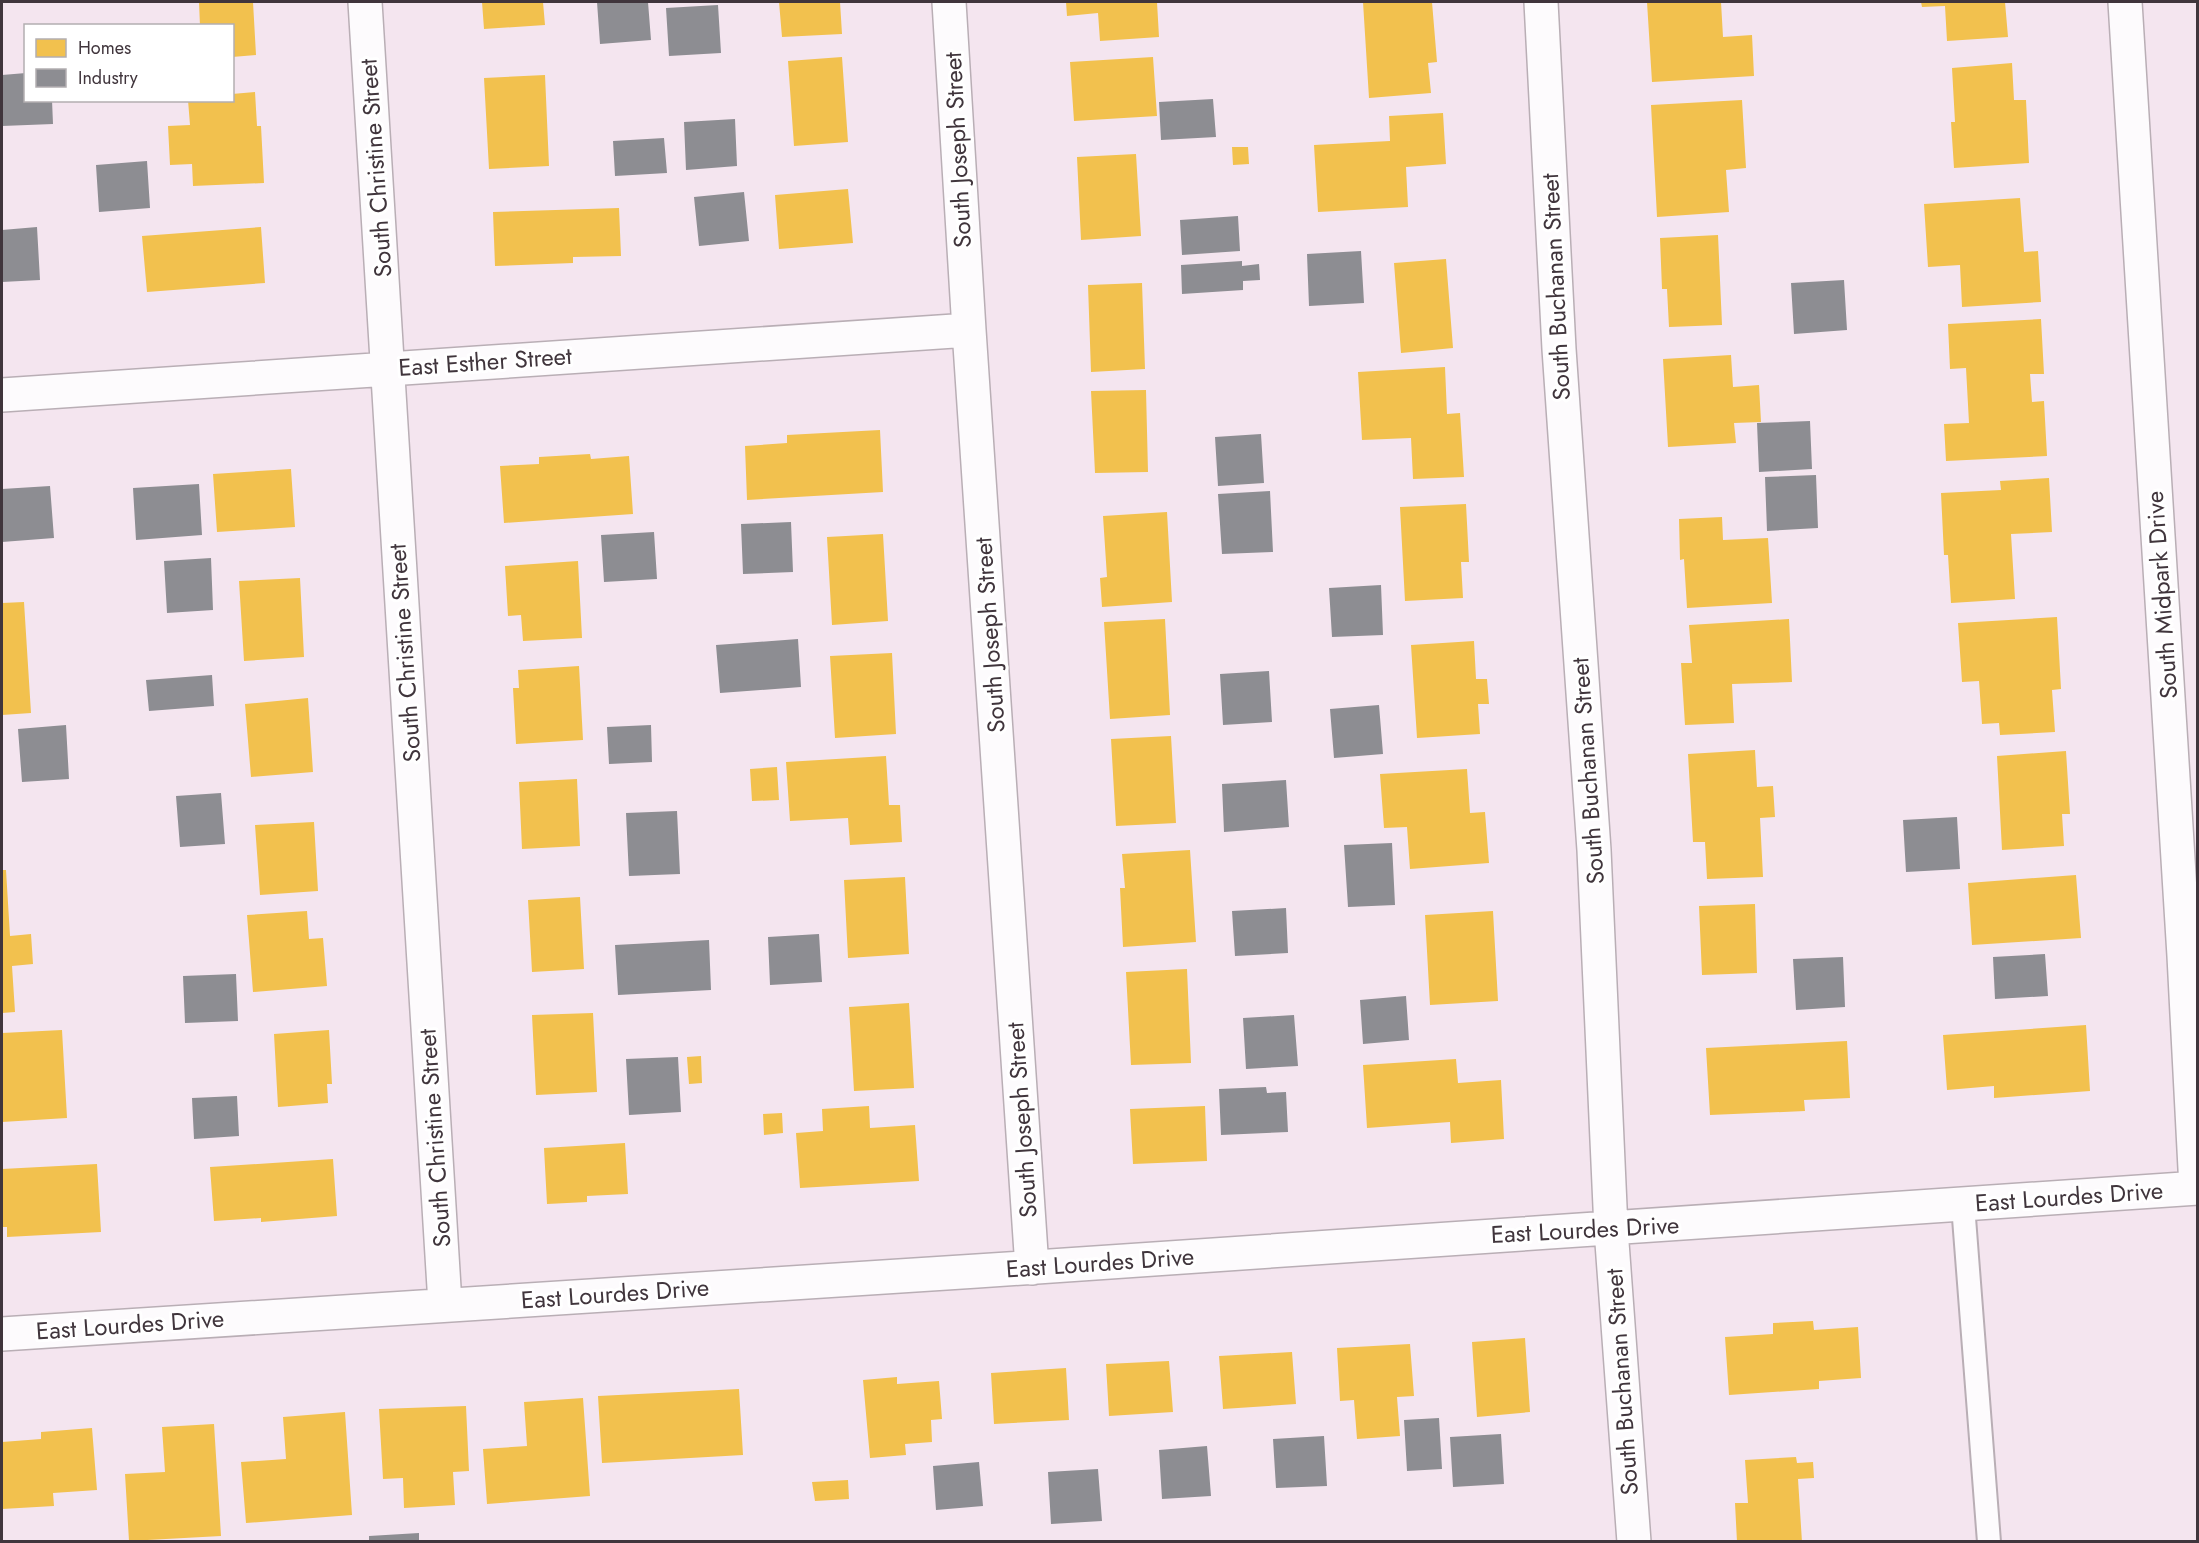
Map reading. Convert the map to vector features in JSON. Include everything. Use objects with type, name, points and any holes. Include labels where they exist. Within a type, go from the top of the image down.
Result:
[{"type":"street","name":"South Christine Street","points":[[365,2],[445,1304]]},
{"type":"street","name":"South Joseph Street","points":[[949,2],[1032,1268]]},
{"type":"street","name":"South Buchanan Street","points":[[1541,2],[1560,361],[1594,850],[1611,1229],[1634,1542]]},
{"type":"street","name":"South Midpark Drive","points":[[2125,2],[2197,1188]]},
{"type":"street","name":"East Esther Street","points":[[2,395],[969,330]]},
{"type":"street","name":"East Lourdes Drive","points":[[2,1334],[1032,1268],[2197,1188]]},
{"type":"lane","points":[[1964,1205],[1989,1542]]},
{"type":"building: Homes","points":[[199,2],[253,2],[256,55],[234,57],[234,24],[200,24]]},
{"type":"building: Homes","points":[[482,2],[543,2],[545,25],[484,29]]},
{"type":"building: Homes","points":[[779,2],[840,2],[842,34],[782,37]]},
{"type":"building: Homes","points":[[1066,2],[1157,2],[1159,37],[1100,41],[1098,13],[1067,16]]},
{"type":"building: Homes","points":[[1363,2],[1432,2],[1437,62],[1428,63],[1431,93],[1369,98]]},
{"type":"building: Homes","points":[[1647,2],[1721,2],[1723,37],[1752,35],[1754,76],[1652,82]]},
{"type":"building: Homes","points":[[1921,2],[2005,2],[2008,37],[1947,41],[1945,6],[1922,7]]},
{"type":"building: Homes","points":[[842,57],[848,142],[794,146],[788,61]]},
{"type":"building: Homes","points":[[1153,57],[1157,116],[1074,121],[1070,62]]},
{"type":"building: Homes","points":[[2012,63],[2014,100],[2026,100],[2029,163],[1954,168],[1951,122],[1955,122],[1952,68]]},
{"type":"building: Homes","points":[[545,75],[549,166],[489,169],[484,78]]},
{"type":"building: Homes","points":[[255,92],[257,126],[261,126],[264,183],[193,186],[192,164],[170,165],[168,126],[190,125],[188,102],[234,102],[234,94]]},
{"type":"building: Homes","points":[[1742,100],[1746,168],[1726,170],[1729,212],[1657,217],[1651,105]]},
{"type":"building: Homes","points":[[1443,113],[1446,164],[1406,167],[1408,207],[1318,212],[1314,145],[1390,141],[1389,116]]},
{"type":"building: Homes","points":[[1232,147],[1248,147],[1249,164],[1233,165]]},
{"type":"building: Homes","points":[[1136,154],[1141,236],[1081,240],[1077,157]]},
{"type":"building: Homes","points":[[848,189],[853,243],[779,249],[775,195]]},
{"type":"building: Homes","points":[[2020,198],[2024,252],[2038,251],[2041,302],[1962,307],[1960,265],[1928,267],[1924,204]]},
{"type":"building: Homes","points":[[619,208],[621,256],[573,257],[573,263],[495,266],[493,212]]},
{"type":"building: Homes","points":[[261,227],[265,283],[147,292],[142,236]]},
{"type":"building: Homes","points":[[1718,235],[1722,325],[1669,327],[1667,289],[1662,289],[1660,238]]},
{"type":"building: Homes","points":[[1446,259],[1453,348],[1401,353],[1394,263]]},
{"type":"building: Homes","points":[[1142,283],[1145,369],[1091,372],[1088,285]]},
{"type":"building: Homes","points":[[2041,319],[2044,374],[2030,374],[2032,402],[2044,401],[2047,456],[1946,461],[1944,424],[1969,423],[1966,368],[1950,369],[1948,324]]},
{"type":"building: Homes","points":[[1731,355],[1733,387],[1759,385],[1761,422],[1734,423],[1736,443],[1668,447],[1663,359]]},
{"type":"building: Homes","points":[[1445,367],[1447,414],[1460,413],[1464,477],[1413,479],[1411,438],[1362,440],[1358,372]]},
{"type":"building: Homes","points":[[1146,390],[1148,472],[1095,473],[1091,391]]},
{"type":"building: Homes","points":[[880,430],[883,492],[747,500],[745,446],[787,443],[787,435]]},
{"type":"building: Homes","points":[[590,454],[591,459],[629,456],[633,514],[504,523],[500,466],[539,464],[539,457]]},
{"type":"building: Homes","points":[[291,469],[295,527],[217,532],[213,474]]},
{"type":"building: Homes","points":[[2049,478],[2052,532],[2011,534],[2015,599],[1951,603],[1948,555],[1944,555],[1941,493],[2001,490],[2000,481]]},
{"type":"building: Homes","points":[[1466,504],[1469,562],[1461,562],[1463,598],[1405,601],[1400,507]]},
{"type":"building: Homes","points":[[1167,512],[1172,602],[1102,607],[1100,578],[1107,577],[1103,516]]},
{"type":"building: Homes","points":[[1722,517],[1723,540],[1768,538],[1772,603],[1687,608],[1684,559],[1680,560],[1679,519]]},
{"type":"building: Homes","points":[[883,534],[888,621],[832,625],[827,537]]},
{"type":"building: Homes","points":[[578,561],[582,638],[523,641],[521,615],[508,616],[505,566]]},
{"type":"building: Homes","points":[[300,578],[304,657],[244,661],[239,581]]},
{"type":"building: Homes","points":[[24,602],[31,713],[2,715],[2,603]]},
{"type":"building: Homes","points":[[2057,617],[2061,689],[2052,690],[2055,732],[2000,735],[1999,723],[1982,724],[1979,681],[1962,682],[1958,623]]},
{"type":"building: Homes","points":[[1165,619],[1170,715],[1110,719],[1104,622]]},
{"type":"building: Homes","points":[[1789,619],[1792,682],[1732,684],[1734,723],[1685,725],[1681,663],[1692,663],[1689,625]]},
{"type":"building: Homes","points":[[1474,641],[1476,679],[1487,679],[1489,704],[1478,704],[1480,734],[1417,738],[1411,645]]},
{"type":"building: Homes","points":[[892,653],[896,734],[835,738],[830,656]]},
{"type":"building: Homes","points":[[579,666],[583,740],[516,744],[513,688],[519,688],[518,670]]},
{"type":"building: Homes","points":[[308,698],[313,772],[251,777],[245,704]]},
{"type":"building: Homes","points":[[1171,736],[1176,823],[1116,826],[1111,739]]},
{"type":"building: Homes","points":[[1755,750],[1757,787],[1773,786],[1775,817],[1760,818],[1763,877],[1707,879],[1705,842],[1693,842],[1688,754]]},
{"type":"building: Homes","points":[[2066,751],[2070,814],[2062,814],[2064,846],[2002,850],[1997,756]]},
{"type":"building: Homes","points":[[886,756],[889,805],[900,805],[902,842],[850,845],[848,818],[790,821],[786,762]]},
{"type":"building: Homes","points":[[777,767],[779,800],[752,801],[750,769]]},
{"type":"building: Homes","points":[[1467,769],[1470,813],[1485,812],[1489,863],[1410,869],[1407,827],[1384,828],[1380,774]]},
{"type":"building: Homes","points":[[577,779],[580,846],[522,849],[519,782]]},
{"type":"building: Homes","points":[[314,822],[318,891],[260,895],[255,825]]},
{"type":"building: Homes","points":[[1190,850],[1196,942],[1123,947],[1120,888],[1125,888],[1122,854]]},
{"type":"building: Homes","points":[[2,870],[6,870],[10,936],[31,934],[33,964],[12,966],[15,1012],[2,1013]]},
{"type":"building: Homes","points":[[2076,875],[2081,938],[1972,945],[1968,883]]},
{"type":"building: Homes","points":[[905,877],[909,954],[848,958],[844,880]]},
{"type":"building: Homes","points":[[580,897],[584,969],[532,972],[528,900]]},
{"type":"building: Homes","points":[[1755,904],[1757,973],[1702,975],[1699,906]]},
{"type":"building: Homes","points":[[307,911],[309,939],[323,938],[327,986],[253,992],[247,915]]},
{"type":"building: Homes","points":[[1493,911],[1498,1001],[1430,1005],[1425,915]]},
{"type":"building: Homes","points":[[1187,969],[1191,1063],[1131,1065],[1126,972]]},
{"type":"building: Homes","points":[[909,1003],[914,1088],[854,1091],[849,1007]]},
{"type":"building: Homes","points":[[593,1013],[597,1092],[536,1095],[532,1015]]},
{"type":"building: Homes","points":[[2086,1025],[2090,1091],[1994,1098],[1994,1086],[1947,1090],[1943,1035]]},
{"type":"building: Homes","points":[[62,1030],[67,1118],[2,1122],[2,1033]]},
{"type":"building: Homes","points":[[329,1030],[332,1084],[327,1084],[328,1103],[278,1107],[274,1034]]},
{"type":"building: Homes","points":[[1847,1041],[1850,1098],[1804,1100],[1805,1111],[1710,1115],[1706,1048]]},
{"type":"building: Homes","points":[[701,1056],[702,1083],[689,1084],[687,1057]]},
{"type":"building: Homes","points":[[1456,1059],[1458,1083],[1501,1080],[1504,1139],[1451,1143],[1450,1122],[1367,1128],[1363,1065]]},
{"type":"building: Homes","points":[[869,1106],[870,1128],[915,1125],[919,1181],[800,1188],[796,1133],[823,1131],[822,1109]]},
{"type":"building: Homes","points":[[1205,1106],[1207,1161],[1133,1164],[1130,1109]]},
{"type":"building: Homes","points":[[782,1113],[783,1133],[764,1135],[763,1114]]},
{"type":"building: Homes","points":[[625,1143],[628,1194],[587,1196],[587,1202],[547,1204],[544,1148]]},
{"type":"building: Homes","points":[[333,1159],[337,1216],[261,1222],[261,1218],[214,1221],[210,1167]]},
{"type":"building: Homes","points":[[97,1164],[101,1232],[7,1237],[7,1227],[2,1227],[2,1169]]},
{"type":"building: Homes","points":[[1813,1321],[1814,1330],[1858,1327],[1861,1378],[1819,1381],[1819,1389],[1729,1395],[1725,1337],[1773,1334],[1773,1323]]},
{"type":"building: Homes","points":[[1525,1338],[1530,1412],[1477,1417],[1472,1342]]},
{"type":"building: Homes","points":[[1410,1344],[1414,1396],[1397,1397],[1400,1436],[1357,1439],[1354,1400],[1340,1401],[1337,1348]]},
{"type":"building: Homes","points":[[1292,1352],[1296,1404],[1223,1409],[1219,1356]]},
{"type":"building: Homes","points":[[1169,1361],[1173,1412],[1109,1416],[1106,1364]]},
{"type":"building: Homes","points":[[1066,1368],[1069,1420],[994,1424],[991,1373]]},
{"type":"building: Homes","points":[[897,1377],[897,1384],[939,1381],[942,1419],[931,1420],[932,1442],[905,1444],[906,1455],[870,1458],[863,1380]]},
{"type":"building: Homes","points":[[739,1389],[743,1455],[602,1463],[598,1396]]},
{"type":"building: Homes","points":[[583,1398],[590,1496],[487,1504],[483,1449],[527,1446],[524,1402]]},
{"type":"building: Homes","points":[[466,1406],[469,1471],[453,1472],[455,1505],[404,1508],[403,1478],[383,1479],[379,1409]]},
{"type":"building: Homes","points":[[345,1412],[352,1515],[246,1523],[241,1462],[286,1459],[283,1417]]},
{"type":"building: Homes","points":[[214,1424],[221,1536],[129,1541],[125,1474],[165,1472],[162,1427]]},
{"type":"building: Homes","points":[[92,1428],[97,1490],[53,1493],[54,1506],[2,1509],[2,1442],[41,1439],[41,1432]]},
{"type":"building: Homes","points":[[1796,1457],[1797,1463],[1813,1462],[1814,1478],[1798,1479],[1802,1542],[1737,1542],[1735,1503],[1748,1503],[1745,1460]]},
{"type":"building: Homes","points":[[848,1480],[849,1499],[815,1501],[812,1482]]},
{"type":"building: Industry","points":[[597,2],[648,2],[651,40],[600,44]]},
{"type":"building: Industry","points":[[718,5],[721,53],[669,56],[666,8]]},
{"type":"building: Industry","points":[[24,73],[24,102],[52,102],[53,124],[2,126],[2,75]]},
{"type":"building: Industry","points":[[1213,99],[1216,137],[1161,140],[1159,102]]},
{"type":"building: Industry","points":[[735,119],[737,166],[686,170],[684,122]]},
{"type":"building: Industry","points":[[664,138],[667,173],[615,176],[613,141]]},
{"type":"building: Industry","points":[[147,161],[150,208],[99,212],[96,165]]},
{"type":"building: Industry","points":[[744,192],[749,241],[699,246],[694,197]]},
{"type":"building: Industry","points":[[1238,216],[1240,251],[1182,255],[1180,220]]},
{"type":"building: Industry","points":[[37,227],[40,280],[2,282],[2,230]]},
{"type":"building: Industry","points":[[1361,251],[1364,303],[1309,306],[1307,254]]},
{"type":"building: Industry","points":[[1242,261],[1242,266],[1259,264],[1260,280],[1243,281],[1243,290],[1182,294],[1181,265]]},
{"type":"building: Industry","points":[[1844,280],[1847,330],[1794,334],[1791,283]]},
{"type":"building: Industry","points":[[1810,421],[1812,469],[1759,472],[1757,423]]},
{"type":"building: Industry","points":[[1261,434],[1264,483],[1218,486],[1215,437]]},
{"type":"building: Industry","points":[[1816,475],[1818,528],[1767,531],[1765,477]]},
{"type":"building: Industry","points":[[199,484],[202,535],[136,540],[133,488]]},
{"type":"building: Industry","points":[[50,486],[54,538],[2,542],[2,489]]},
{"type":"building: Industry","points":[[1270,491],[1273,552],[1222,554],[1218,494]]},
{"type":"building: Industry","points":[[791,522],[793,572],[743,574],[741,524]]},
{"type":"building: Industry","points":[[654,532],[657,579],[604,582],[601,535]]},
{"type":"building: Industry","points":[[211,558],[213,610],[167,613],[164,561]]},
{"type":"building: Industry","points":[[1381,585],[1383,635],[1332,637],[1329,588]]},
{"type":"building: Industry","points":[[798,639],[801,687],[720,693],[716,645]]},
{"type":"building: Industry","points":[[1269,671],[1272,722],[1223,725],[1220,674]]},
{"type":"building: Industry","points":[[212,675],[214,706],[149,711],[146,680]]},
{"type":"building: Industry","points":[[1379,705],[1383,754],[1334,758],[1330,709]]},
{"type":"building: Industry","points":[[66,725],[69,779],[22,782],[18,729]]},
{"type":"building: Industry","points":[[651,725],[652,762],[609,764],[607,727]]},
{"type":"building: Industry","points":[[1286,780],[1289,827],[1224,832],[1222,784]]},
{"type":"building: Industry","points":[[221,793],[225,844],[180,847],[176,796]]},
{"type":"building: Industry","points":[[677,811],[680,874],[629,876],[626,813]]},
{"type":"building: Industry","points":[[1957,817],[1960,869],[1906,872],[1903,820]]},
{"type":"building: Industry","points":[[1392,843],[1395,905],[1348,907],[1344,845]]},
{"type":"building: Industry","points":[[1286,908],[1288,953],[1235,956],[1232,911]]},
{"type":"building: Industry","points":[[819,934],[822,982],[770,985],[768,937]]},
{"type":"building: Industry","points":[[709,940],[711,990],[618,995],[615,945]]},
{"type":"building: Industry","points":[[2045,954],[2048,996],[1995,999],[1993,957]]},
{"type":"building: Industry","points":[[1843,957],[1845,1007],[1796,1010],[1793,959]]},
{"type":"building: Industry","points":[[236,974],[238,1021],[185,1023],[183,976]]},
{"type":"building: Industry","points":[[1406,996],[1409,1040],[1363,1044],[1360,1000]]},
{"type":"building: Industry","points":[[1294,1015],[1298,1066],[1246,1069],[1243,1018]]},
{"type":"building: Industry","points":[[678,1057],[681,1112],[629,1115],[626,1059]]},
{"type":"building: Industry","points":[[1266,1087],[1267,1093],[1286,1092],[1288,1132],[1221,1135],[1219,1089]]},
{"type":"building: Industry","points":[[237,1096],[239,1136],[194,1139],[192,1098]]},
{"type":"building: Industry","points":[[1439,1418],[1442,1469],[1407,1471],[1404,1420]]},
{"type":"building: Industry","points":[[1501,1434],[1504,1484],[1453,1487],[1450,1437]]},
{"type":"building: Industry","points":[[1324,1436],[1327,1486],[1276,1488],[1273,1439]]},
{"type":"building: Industry","points":[[1207,1446],[1211,1496],[1162,1499],[1159,1450]]},
{"type":"building: Industry","points":[[979,1462],[983,1506],[936,1510],[933,1466]]},
{"type":"building: Industry","points":[[1098,1469],[1102,1521],[1051,1524],[1048,1472]]},
{"type":"building: Industry","points":[[419,1533],[419,1542],[369,1542],[369,1536]]}]
